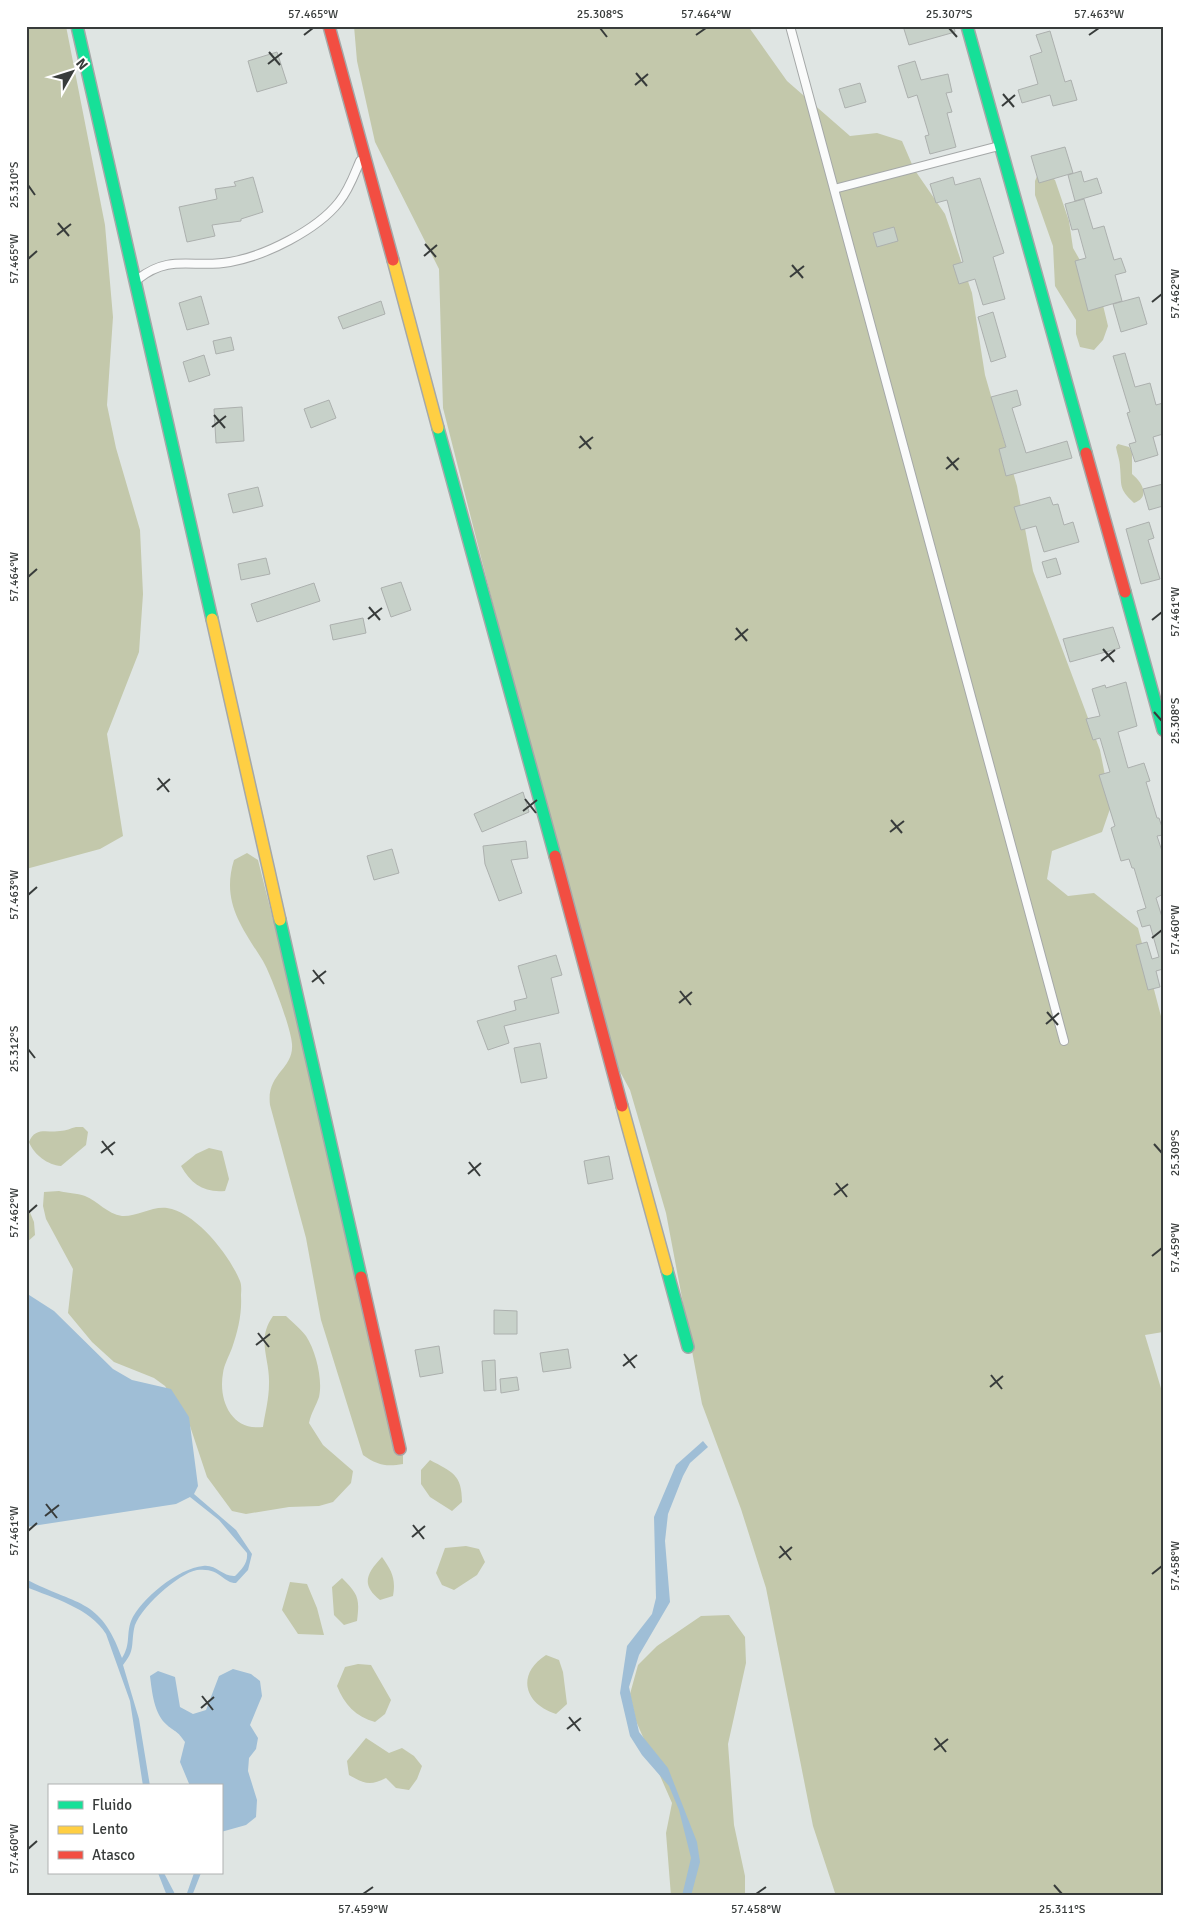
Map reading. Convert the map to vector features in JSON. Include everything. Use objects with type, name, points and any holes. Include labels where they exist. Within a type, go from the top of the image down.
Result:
[{"type":"street","points":[[77,26],[400,1449]]},
{"type":"street","points":[[329,26],[688,1347]]},
{"type":"street","points":[[967,26],[1163,730]]},
{"type":"lane","points":[[790,26],[1064,1041]]},
{"type":"lane","points":[[834,188],[1000,146]]},
{"type":"lane","points":[[135,282],[152,268],[166,264],[230,262],[261,253],[300,235],[339,203],[352,182],[364,153]]},
{"type":"green space","points":[[26,26],[66,26],[105,225],[113,317],[107,405],[116,448],[140,530],[143,594],[139,652],[107,734],[123,836],[100,849],[26,869]]},
{"type":"green space","points":[[354,26],[748,26],[787,81],[850,136],[877,133],[902,141],[914,169],[945,214],[972,293],[985,375],[1017,486],[1033,571],[1100,750],[1111,806],[1102,832],[1052,851],[1047,879],[1068,896],[1094,893],[1138,928],[1163,1024],[1163,1332],[1145,1335],[1163,1395],[1163,1896],[836,1896],[813,1826],[766,1588],[741,1509],[702,1404],[666,1213],[630,1090],[605,1044],[443,408],[439,269],[375,142],[357,61]]},
{"type":"green space","points":[[1040,169],[1055,180],[1069,221],[1073,248],[1101,297],[1108,326],[1103,340],[1094,350],[1080,347],[1076,334],[1076,320],[1055,286],[1053,246],[1035,195],[1035,181]]},
{"type":"green space","points":[[1118,444],[1129,447],[1132,452],[1132,474],[1142,485],[1142,497],[1134,503],[1123,490],[1120,462],[1116,447]]},
{"type":"green space","points":[[247,853],[258,860],[403,1435],[403,1464],[382,1464],[363,1455],[321,1320],[306,1238],[270,1105],[272,1086],[289,1060],[292,1044],[291,1036],[271,978],[236,914],[230,889],[234,860]]},
{"type":"green space","points":[[83,1127],[88,1132],[86,1145],[61,1166],[51,1164],[42,1158],[34,1151],[29,1142],[38,1132],[62,1131]]},
{"type":"green space","points":[[209,1148],[222,1151],[229,1179],[225,1191],[204,1189],[189,1178],[181,1166],[196,1154]]},
{"type":"green space","points":[[59,1191],[85,1196],[112,1213],[122,1216],[161,1208],[178,1211],[200,1226],[220,1248],[235,1271],[241,1285],[239,1322],[234,1342],[225,1364],[222,1384],[225,1403],[235,1419],[243,1424],[252,1427],[263,1427],[269,1384],[265,1333],[273,1316],[286,1316],[304,1333],[316,1357],[320,1382],[319,1397],[309,1423],[323,1445],[353,1471],[351,1483],[333,1502],[319,1506],[289,1507],[246,1514],[232,1511],[207,1477],[189,1423],[165,1386],[154,1378],[114,1362],[92,1342],[68,1313],[73,1269],[46,1219],[43,1206],[44,1192]]},
{"type":"green space","points":[[26,1203],[34,1222],[35,1235],[26,1243]]},
{"type":"green space","points":[[430,1460],[450,1471],[458,1480],[462,1493],[462,1502],[452,1511],[430,1497],[421,1484],[421,1470]]},
{"type":"green space","points":[[466,1546],[479,1549],[485,1562],[477,1575],[454,1590],[442,1585],[436,1573],[445,1548]]},
{"type":"green space","points":[[382,1557],[392,1575],[394,1590],[393,1596],[380,1600],[370,1589],[368,1579],[372,1569]]},
{"type":"green space","points":[[342,1578],[352,1588],[358,1602],[357,1621],[344,1625],[334,1615],[332,1587]]},
{"type":"green space","points":[[290,1582],[307,1584],[317,1608],[324,1635],[298,1634],[282,1610]]},
{"type":"green space","points":[[729,1615],[745,1637],[746,1663],[728,1744],[734,1825],[745,1876],[745,1896],[671,1896],[666,1833],[672,1803],[636,1721],[630,1694],[638,1665],[657,1646],[701,1616]]},
{"type":"green space","points":[[546,1655],[559,1660],[563,1672],[567,1704],[556,1714],[537,1703],[531,1696],[528,1688],[530,1671]]},
{"type":"green space","points":[[358,1664],[371,1665],[391,1700],[385,1714],[375,1722],[356,1713],[343,1699],[337,1686],[345,1667]]},
{"type":"green space","points":[[366,1738],[389,1753],[402,1748],[414,1756],[422,1766],[417,1779],[409,1790],[396,1788],[386,1778],[368,1783],[349,1775],[347,1761]]},
{"type":"water","points":[[26,1293],[54,1311],[113,1369],[132,1380],[171,1389],[189,1417],[198,1486],[194,1494],[236,1530],[252,1554],[248,1570],[236,1583],[228,1581],[211,1571],[197,1570],[189,1573],[160,1594],[137,1621],[131,1652],[123,1665],[139,1719],[150,1784],[143,1784],[130,1701],[106,1634],[91,1617],[81,1611],[26,1587],[26,1579],[84,1605],[95,1613],[105,1623],[114,1638],[122,1658],[125,1653],[131,1621],[151,1594],[172,1578],[193,1568],[208,1566],[227,1575],[235,1576],[245,1563],[247,1553],[219,1520],[190,1497],[176,1504],[26,1527]]},
{"type":"water","points":[[703,1441],[708,1447],[690,1463],[668,1514],[665,1541],[670,1602],[639,1655],[629,1687],[639,1732],[668,1768],[697,1842],[700,1862],[691,1896],[682,1896],[691,1858],[679,1810],[669,1786],[642,1755],[630,1736],[620,1693],[627,1646],[652,1614],[656,1598],[654,1517],[676,1465]]},
{"type":"water","points":[[233,1669],[251,1674],[260,1681],[262,1696],[250,1725],[258,1738],[256,1749],[249,1758],[248,1771],[257,1800],[256,1817],[246,1825],[222,1832],[222,1784],[189,1784],[180,1762],[185,1742],[159,1715],[154,1702],[150,1676],[158,1671],[175,1677],[180,1707],[193,1714],[206,1710],[219,1676]]},
{"type":"water","points":[[158,1874],[165,1874],[176,1896],[167,1896]]},
{"type":"water","points":[[194,1874],[201,1874],[192,1896],[186,1896]]},
{"type":"building","points":[[903,26],[954,26],[955,32],[909,45]]},
{"type":"building","points":[[1050,31],[1065,82],[1071,80],[1077,100],[1053,106],[1050,95],[1022,103],[1018,90],[1038,84],[1030,56],[1042,52],[1036,35]]},
{"type":"building","points":[[277,52],[287,83],[257,92],[248,61]]},
{"type":"building","points":[[915,61],[921,80],[948,74],[952,92],[946,93],[952,112],[947,113],[956,147],[930,154],[925,136],[929,135],[917,95],[908,98],[898,66]]},
{"type":"building","points":[[860,83],[866,102],[845,108],[839,89]]},
{"type":"building","points":[[1065,147],[1073,173],[1039,183],[1031,156]]},
{"type":"building","points":[[1081,171],[1084,182],[1097,178],[1102,193],[1075,201],[1068,175]]},
{"type":"building","points":[[253,177],[263,212],[241,219],[241,221],[212,225],[215,236],[187,242],[179,207],[217,199],[215,189],[236,186],[234,182]]},
{"type":"building","points":[[953,177],[955,185],[980,178],[1004,253],[993,257],[1005,299],[983,305],[975,279],[959,284],[953,265],[963,262],[947,200],[936,203],[930,184]]},
{"type":"building","points":[[1084,199],[1093,229],[1104,226],[1114,260],[1121,258],[1126,272],[1115,275],[1122,301],[1088,311],[1075,261],[1086,258],[1078,229],[1072,230],[1065,204]]},
{"type":"building","points":[[894,227],[898,241],[877,247],[873,233]]},
{"type":"building","points":[[201,296],[209,324],[187,330],[179,303]]},
{"type":"building","points":[[1139,297],[1147,324],[1121,332],[1113,304]]},
{"type":"building","points":[[381,301],[385,314],[343,329],[338,317]]},
{"type":"building","points":[[993,312],[1006,357],[991,362],[978,317]]},
{"type":"building","points":[[231,337],[234,350],[216,354],[213,341]]},
{"type":"building","points":[[1125,353],[1135,387],[1150,383],[1156,405],[1163,403],[1163,434],[1153,437],[1158,455],[1135,462],[1129,444],[1136,442],[1127,413],[1130,412],[1113,356]]},
{"type":"building","points":[[204,355],[210,375],[189,382],[183,362]]},
{"type":"building","points":[[1017,390],[1021,405],[1012,408],[1026,453],[1067,441],[1072,458],[1006,476],[999,449],[1006,447],[991,397]]},
{"type":"building","points":[[329,400],[336,418],[311,428],[304,409]]},
{"type":"building","points":[[242,407],[244,441],[216,443],[214,409]]},
{"type":"building","points":[[1163,484],[1163,506],[1149,510],[1143,489]]},
{"type":"building","points":[[258,487],[263,506],[233,513],[228,494]]},
{"type":"building","points":[[1050,497],[1053,505],[1058,504],[1064,525],[1073,522],[1079,542],[1044,552],[1036,526],[1021,530],[1014,507]]},
{"type":"building","points":[[1149,522],[1154,538],[1148,540],[1160,579],[1141,584],[1126,529]]},
{"type":"building","points":[[266,558],[270,574],[241,580],[238,564]]},
{"type":"building","points":[[1056,558],[1061,574],[1047,578],[1042,562]]},
{"type":"building","points":[[401,582],[411,610],[391,617],[381,588]]},
{"type":"building","points":[[314,583],[320,601],[257,622],[251,604]]},
{"type":"building","points":[[363,618],[366,633],[333,640],[330,625]]},
{"type":"building","points":[[1113,627],[1120,648],[1070,662],[1063,639]]},
{"type":"building","points":[[1126,682],[1137,726],[1118,732],[1128,768],[1144,763],[1150,781],[1146,782],[1157,818],[1159,818],[1163,830],[1163,835],[1157,836],[1163,854],[1163,894],[1156,898],[1163,920],[1163,969],[1156,971],[1160,987],[1148,990],[1136,945],[1147,942],[1152,959],[1159,957],[1150,925],[1142,927],[1137,911],[1146,908],[1134,868],[1132,868],[1129,859],[1121,861],[1111,828],[1115,826],[1099,775],[1110,772],[1100,738],[1093,740],[1086,719],[1100,716],[1092,689],[1105,685],[1106,688]]},
{"type":"building","points":[[523,792],[529,812],[482,832],[474,814]]},
{"type":"building","points":[[526,841],[528,858],[511,860],[522,893],[499,901],[485,864],[483,846]]},
{"type":"building","points":[[392,849],[399,873],[374,880],[367,856]]},
{"type":"building","points":[[556,955],[562,975],[551,978],[559,1013],[504,1026],[509,1043],[488,1050],[477,1021],[516,1010],[514,1001],[527,998],[518,966]]},
{"type":"building","points":[[540,1043],[547,1078],[521,1083],[514,1048]]},
{"type":"building","points":[[609,1156],[613,1179],[588,1184],[584,1161]]},
{"type":"building","points":[[494,1310],[517,1311],[517,1334],[494,1334]]},
{"type":"building","points":[[439,1346],[443,1373],[420,1377],[415,1350]]},
{"type":"building","points":[[568,1349],[571,1368],[543,1372],[540,1353]]},
{"type":"building","points":[[495,1360],[496,1390],[484,1391],[482,1361]]},
{"type":"building","points":[[517,1377],[519,1390],[501,1393],[500,1379]]},
{"type":"traffic: fast","points":[[77,26],[212,619]]},
{"type":"traffic: fast","points":[[967,26],[1086,453]]},
{"type":"traffic: fast","points":[[438,428],[555,856]]},
{"type":"traffic: fast","points":[[1125,592],[1163,730]]},
{"type":"traffic: fast","points":[[280,920],[361,1277]]},
{"type":"traffic: fast","points":[[667,1270],[688,1347]]},
{"type":"traffic: slow","points":[[393,260],[438,428]]},
{"type":"traffic: slow","points":[[212,619],[280,920]]},
{"type":"traffic: slow","points":[[622,1106],[667,1270]]},
{"type":"traffic: jam","points":[[329,26],[393,260]]},
{"type":"traffic: jam","points":[[1086,453],[1125,592]]},
{"type":"traffic: jam","points":[[555,856],[622,1106]]},
{"type":"traffic: jam","points":[[361,1277],[400,1449]]}]
